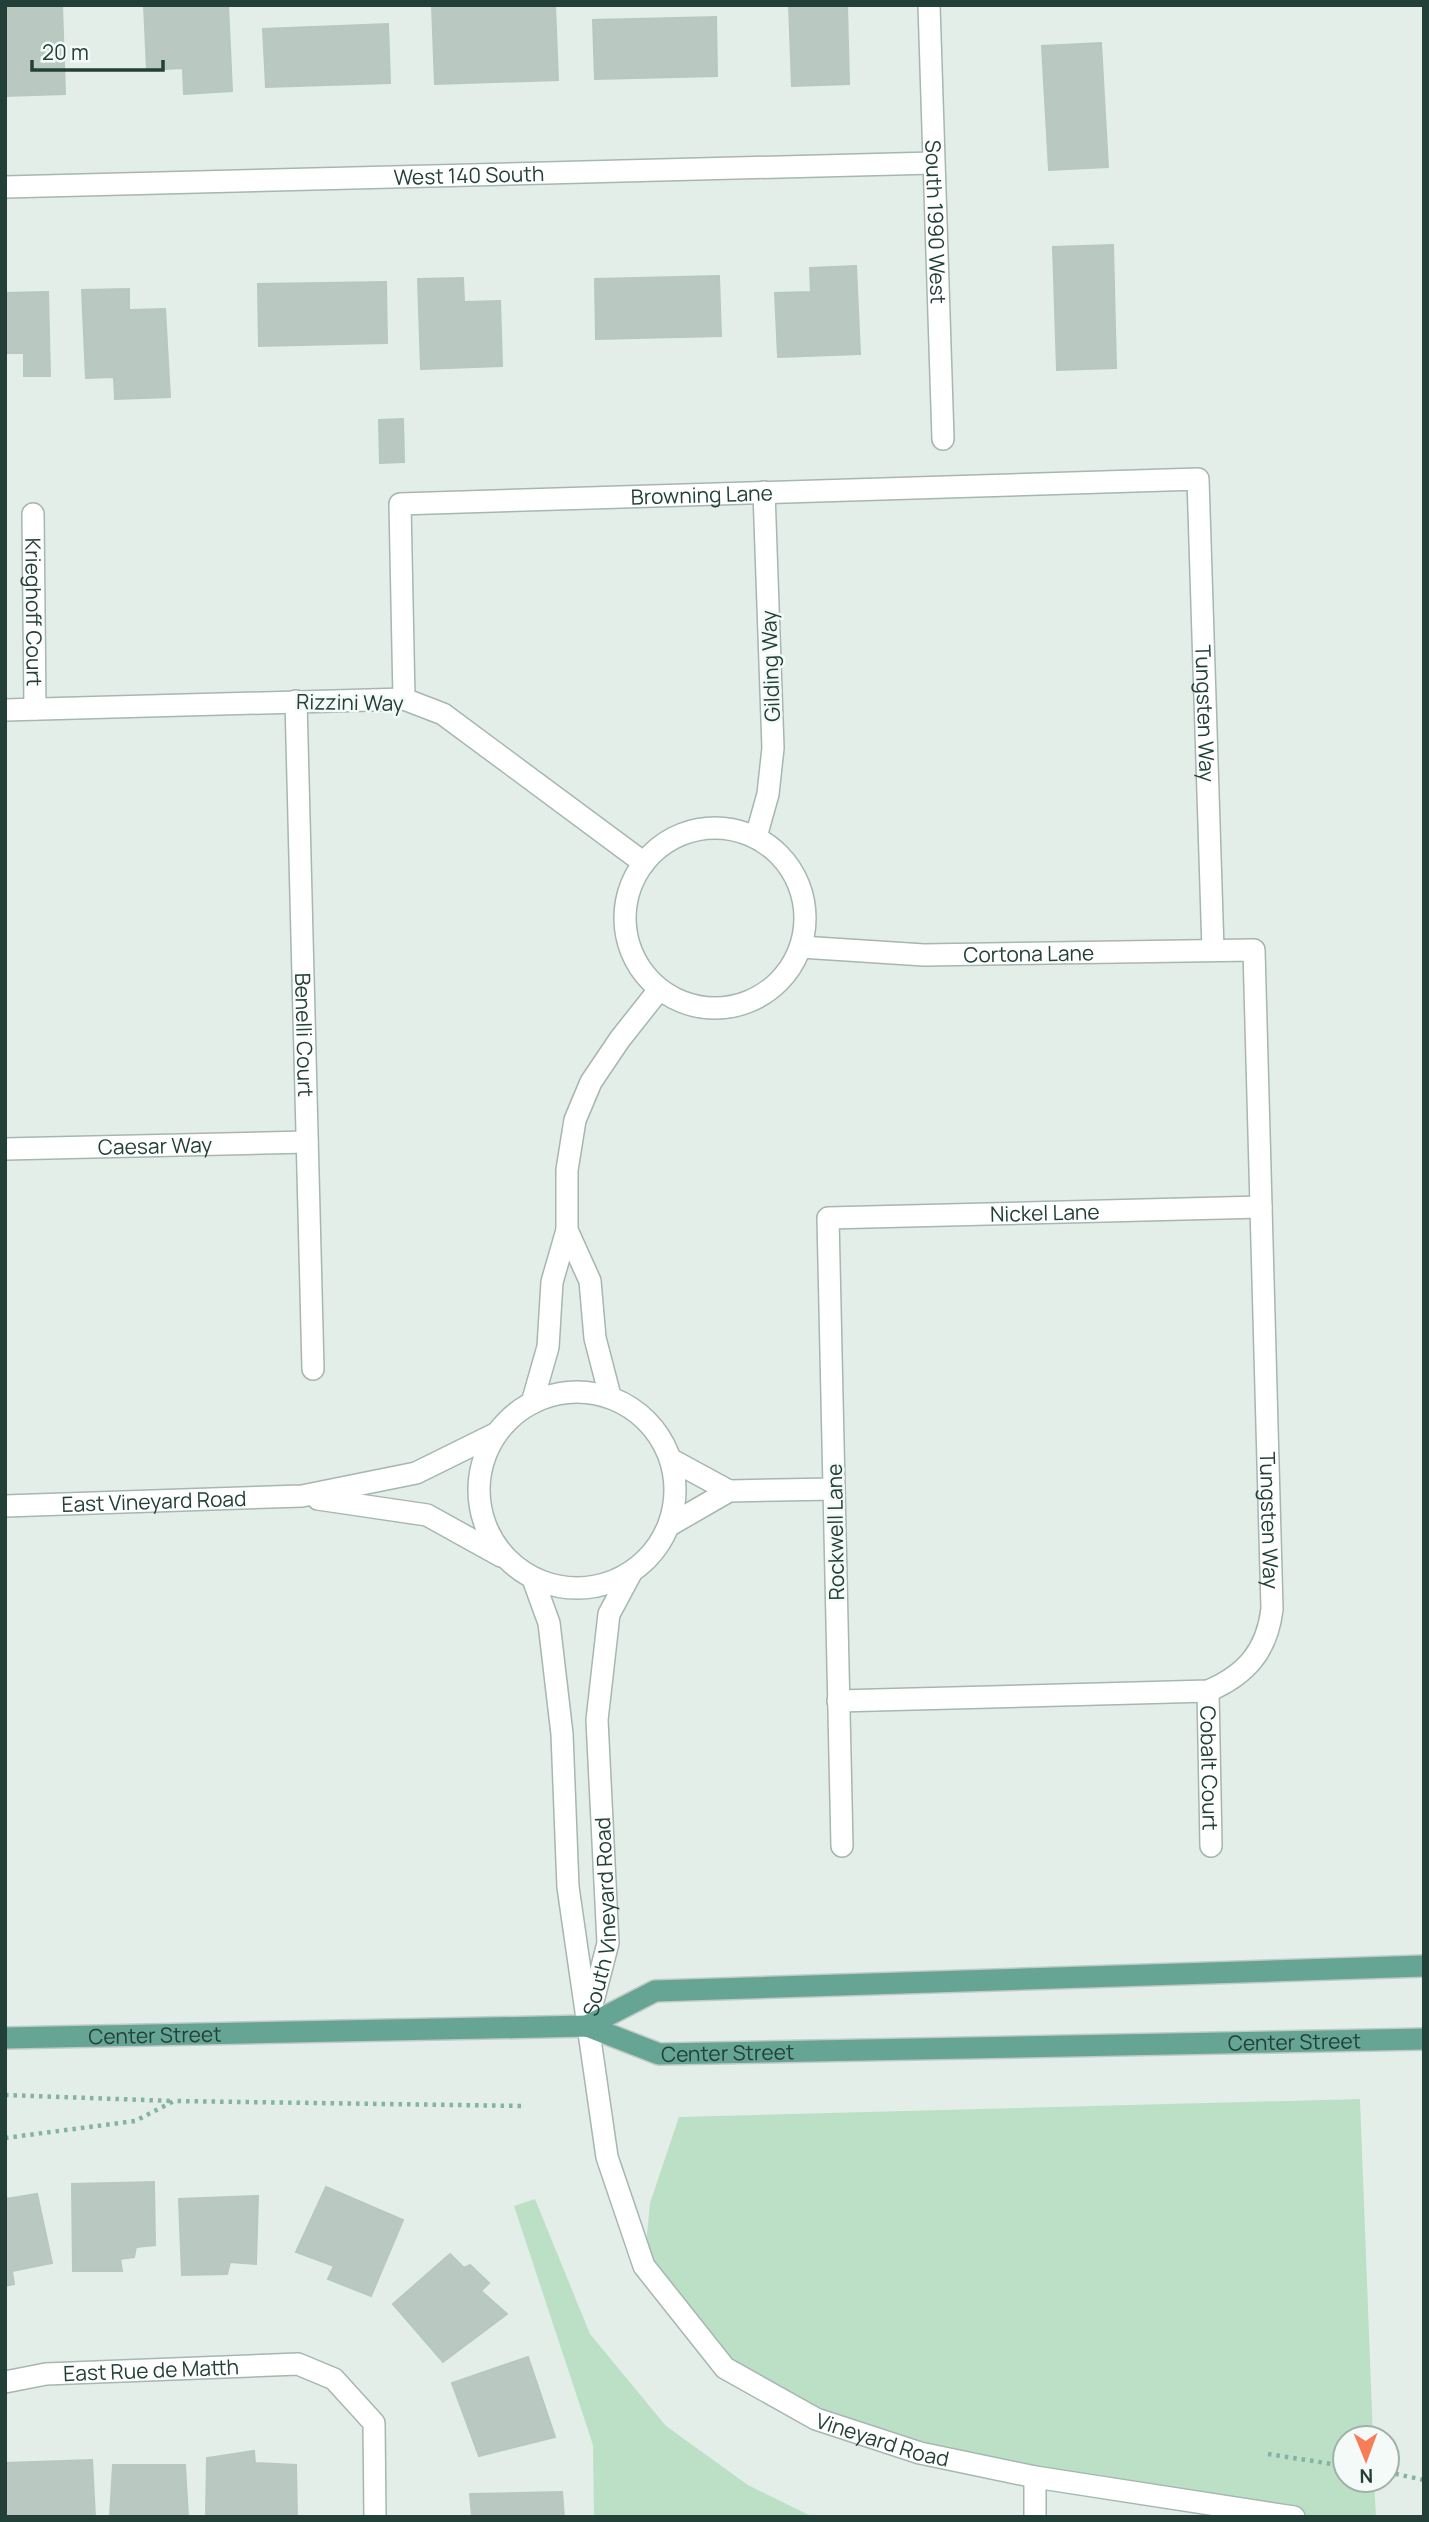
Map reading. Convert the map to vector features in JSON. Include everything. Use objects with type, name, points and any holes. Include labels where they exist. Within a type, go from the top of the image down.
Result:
[{"type":"main road","points":[[587,2026],[655,1991],[1424,1966]]},
{"type":"main road","name":"Center Street","points":[[5,2039],[587,2026],[659,2054],[1424,2039]]},
{"type":"street","name":"South 1990 West","points":[[929,5],[943,439]]},
{"type":"street","name":"West 140 South","points":[[5,187],[933,163]]},
{"type":"street","name":"Browning Lane","points":[[404,699],[400,504],[1198,479]]},
{"type":"street","name":"Tungsten Way","points":[[1198,479],[1213,950]]},
{"type":"street","name":"Gilding Way","points":[[756,837],[768,794],[773,748],[764,492]]},
{"type":"street","name":"Krieghoff Court","points":[[33,514],[35,709]]},
{"type":"street","name":"Rizzini Way","points":[[5,710],[404,699],[443,714],[644,863]]},
{"type":"street","name":"Benelli Court","points":[[296,701],[313,1369]]},
{"type":"street","points":[[704,828],[730,829],[756,837],[778,853],[795,874],[804,900],[806,927],[801,947],[786,976],[765,994],[741,1005],[713,1009],[687,1004],[658,991],[630,950],[624,923],[627,896],[644,863],[654,851],[677,836],[704,828]]},
{"type":"street","name":"Cortona Lane","points":[[801,947],[924,955],[1254,950]]},
{"type":"street","name":"Tungsten Way","points":[[838,1702],[1208,1691],[1243,1672],[1253,1661],[1270,1628],[1272,1609],[1254,950]]},
{"type":"street","points":[[532,1403],[548,1347],[552,1282],[567,1230],[567,1170],[575,1120],[591,1082],[620,1039],[658,991]]},
{"type":"street","name":"Caesar Way","points":[[5,1149],[307,1142]]},
{"type":"street","name":"Nickel Lane","points":[[828,1218],[1261,1207]]},
{"type":"street","name":"Rockwell Lane","points":[[828,1218],[842,1846]]},
{"type":"street","points":[[567,1230],[590,1281],[595,1338],[610,1396]]},
{"type":"street","points":[[579,1391],[610,1396],[638,1412],[660,1434],[672,1460],[677,1494],[670,1525],[654,1552],[631,1573],[600,1587],[566,1588],[533,1579],[506,1559],[487,1532],[478,1499],[481,1465],[495,1434],[518,1410],[548,1395],[579,1391]]},
{"type":"street","name":"East Vineyard Road","points":[[5,1506],[302,1496],[416,1473],[495,1434]]},
{"type":"street","points":[[672,1460],[729,1491]]},
{"type":"street","points":[[670,1525],[729,1491],[834,1489]]},
{"type":"street","name":"East Vineyard Road","points":[[302,1496],[427,1515],[506,1559]]},
{"type":"street","name":"South Vineyard Road","points":[[587,2026],[608,1943],[597,1720],[609,1614],[631,1573]]},
{"type":"street","name":"South Vineyard Road","points":[[533,1579],[549,1623],[561,1722],[568,1887],[587,2026]]},
{"type":"street","name":"Cobalt Court","points":[[1208,1691],[1211,1846]]},
{"type":"street","name":"Vineyard Road","points":[[587,2026],[607,2157],[644,2266],[725,2368],[816,2419],[920,2453],[1035,2477],[1294,2517]]},
{"type":"street","name":"East Rue de Matth","points":[[5,2382],[46,2374],[298,2364],[334,2379],[374,2423],[375,2517]]},
{"type":"street","points":[[1035,2477],[1035,2517]]},
{"type":"path","points":[[5,2095],[174,2101],[525,2106]]},
{"type":"path","points":[[5,2138],[135,2121],[174,2101]]},
{"type":"path","points":[[1268,2454],[1331,2464]]},
{"type":"path","points":[[1401,2475],[1424,2480]]},
{"type":"green space","points":[[1360,2099],[1372,2424],[1331,2424],[1331,2494],[1375,2494],[1376,2517],[1294,2517],[920,2453],[725,2368],[644,2266],[650,2203],[679,2117]]},
{"type":"green space","points":[[535,2199],[590,2334],[666,2426],[748,2485],[813,2517],[594,2517],[593,2445],[514,2206]]},
{"type":"building","points":[[62,5],[65,94],[5,96],[5,6]]},
{"type":"building","points":[[144,5],[228,5],[232,91],[184,94],[183,68],[147,70]]},
{"type":"building","points":[[555,5],[558,80],[435,84],[432,6]]},
{"type":"building","points":[[789,5],[847,5],[849,84],[792,86]]},
{"type":"building","points":[[716,17],[717,76],[595,79],[593,20]]},
{"type":"building","points":[[388,24],[390,83],[266,87],[263,29]]},
{"type":"building","points":[[1101,43],[1108,167],[1049,170],[1042,46]]},
{"type":"building","points":[[1113,245],[1116,368],[1057,370],[1053,247]]},
{"type":"building","points":[[856,266],[860,354],[778,357],[775,293],[811,292],[810,268]]},
{"type":"building","points":[[719,276],[721,336],[596,339],[595,279]]},
{"type":"building","points":[[463,278],[464,302],[500,301],[502,366],[421,369],[418,279]]},
{"type":"building","points":[[386,282],[387,343],[259,346],[258,284]]},
{"type":"building","points":[[129,289],[129,310],[165,309],[170,397],[115,399],[114,377],[86,378],[82,290]]},
{"type":"building","points":[[48,292],[50,376],[24,376],[24,353],[5,353],[5,293]]},
{"type":"building","points":[[403,419],[404,462],[380,463],[379,420]]},
{"type":"building","points":[[154,2182],[155,2245],[136,2247],[134,2257],[120,2259],[122,2271],[73,2271],[72,2184]]},
{"type":"building","points":[[326,2187],[403,2220],[371,2296],[328,2279],[334,2266],[296,2252]]},
{"type":"building","points":[[37,2194],[52,2263],[12,2271],[14,2284],[5,2286],[5,2199]]},
{"type":"building","points":[[258,2196],[256,2264],[230,2262],[227,2274],[182,2275],[179,2199]]},
{"type":"building","points":[[450,2254],[464,2268],[470,2265],[489,2283],[481,2291],[507,2314],[443,2362],[393,2304]]},
{"type":"building","points":[[528,2357],[555,2437],[479,2456],[452,2383]]},
{"type":"building","points":[[254,2451],[255,2463],[296,2465],[297,2517],[206,2517],[207,2458]]},
{"type":"building","points":[[92,2460],[95,2517],[6,2517],[5,2463]]},
{"type":"building","points":[[113,2465],[185,2465],[188,2517],[110,2517]]},
{"type":"building","points":[[562,2492],[564,2517],[472,2517],[470,2494]]}]
